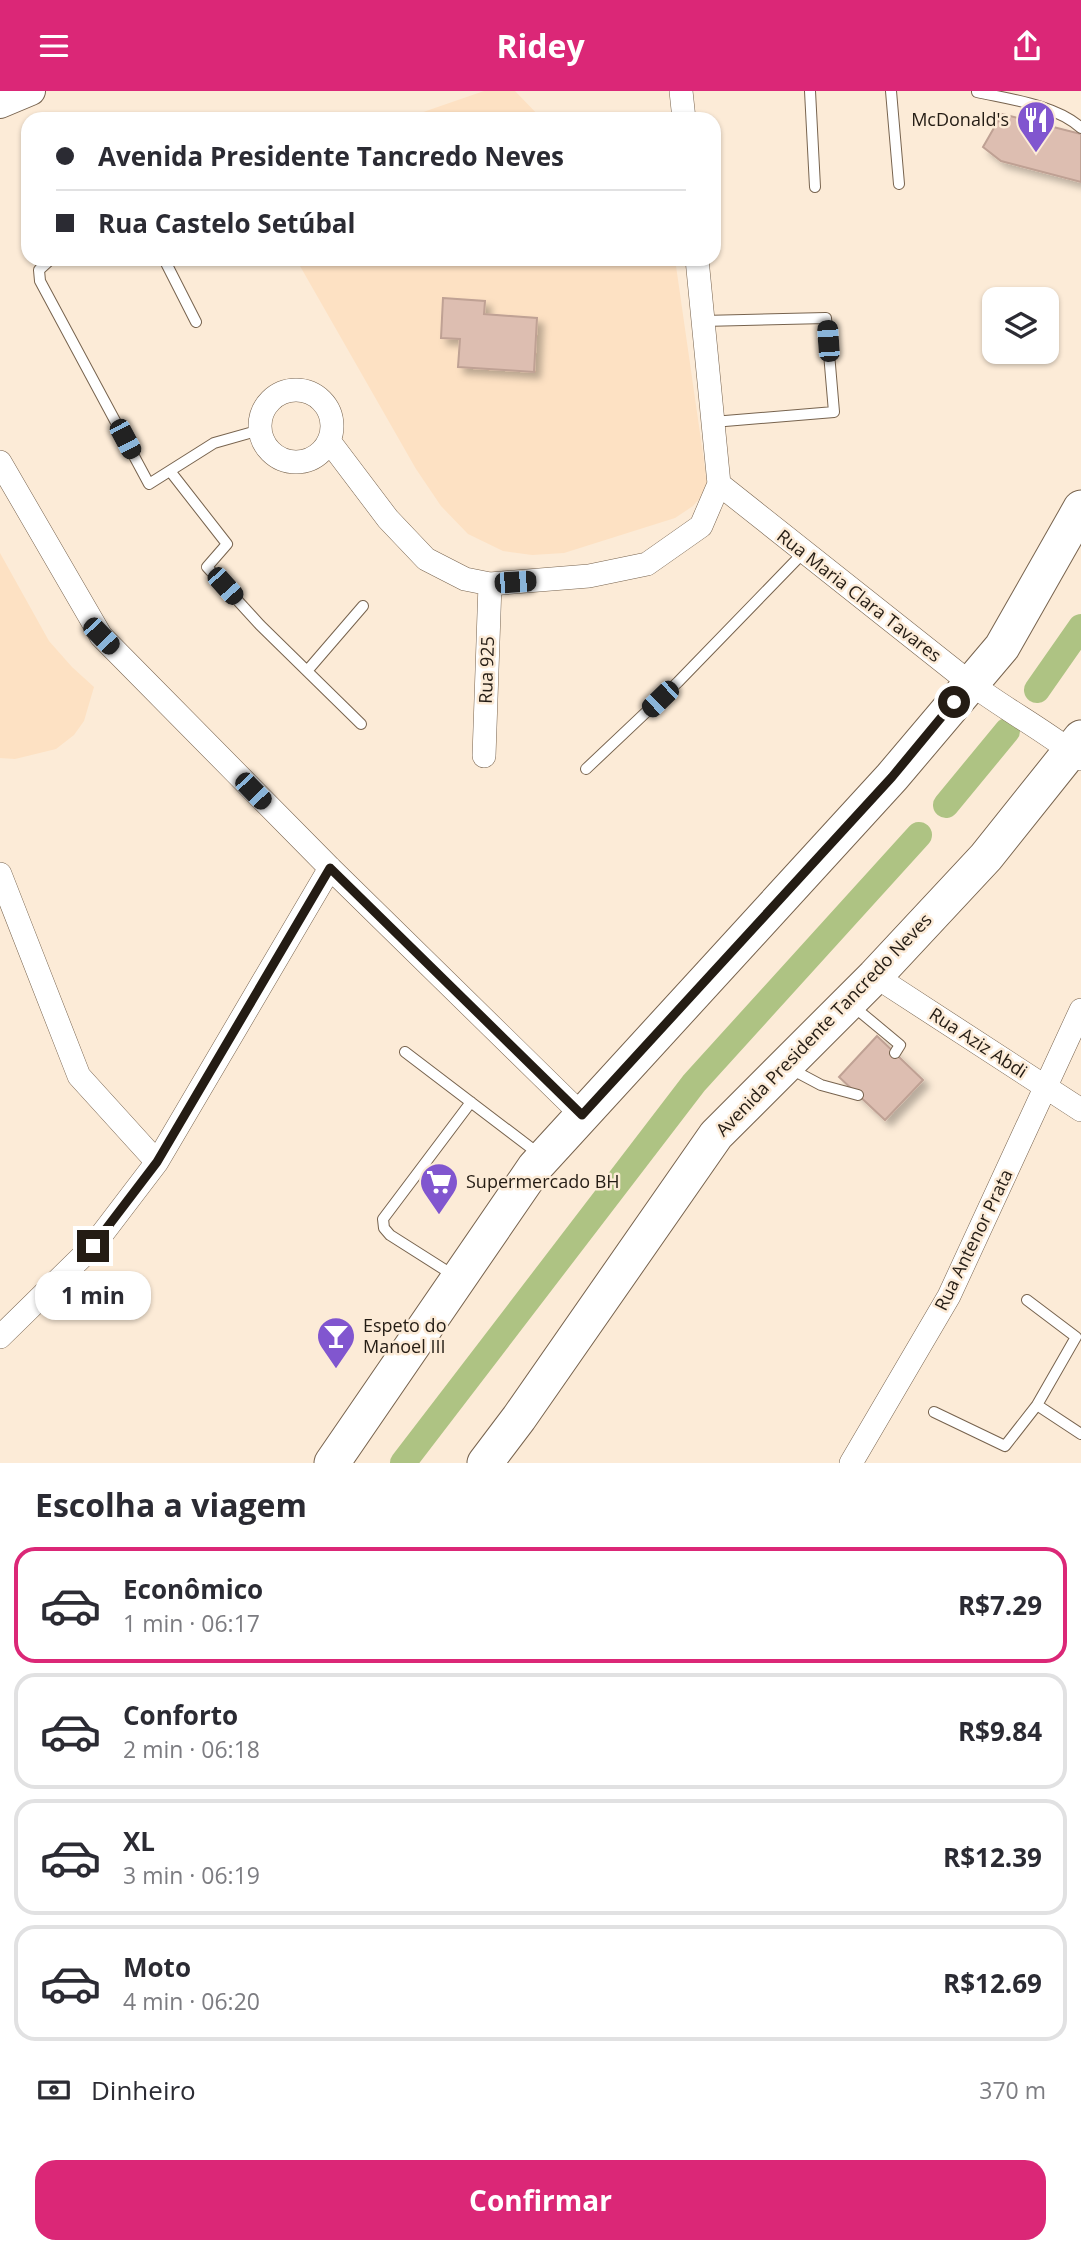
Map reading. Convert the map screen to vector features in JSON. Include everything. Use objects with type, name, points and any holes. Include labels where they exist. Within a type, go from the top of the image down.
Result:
[{"type":"main road","points":[[332,1463],[535,1167],[892,777],[983,693],[1002,647],[1081,508]]},
{"type":"main road","name":"Avenida Presidente Tancredo Neves","points":[[485,1463],[716,1135],[875,976],[986,857],[1078,749]]},
{"type":"street","points":[[0,103],[30,91]]},
{"type":"street","points":[[681,91],[683,112]]},
{"type":"street","points":[[329,440],[388,519],[426,559],[465,579],[490,584],[589,576],[647,564],[701,526],[719,484],[698,266]]},
{"type":"street","points":[[305,391],[323,401],[332,420],[329,440],[317,457],[297,463],[277,458],[262,443],[259,422],[267,403],[284,392],[305,391]]},
{"type":"street","points":[[0,462],[101,636],[330,868],[582,1115]]},
{"type":"street","name":"Rua Maria Clara Tavares","points":[[719,484],[983,693],[1042,733],[1078,749]]},
{"type":"street","name":"Rua 925","points":[[484,756],[490,584]]},
{"type":"street","points":[[0,1337],[93,1246],[157,1162],[330,868]]},
{"type":"street","points":[[0,874],[79,1076],[157,1162]]},
{"type":"street","name":"Rua Aziz Abdi","points":[[875,976],[1081,1109]]},
{"type":"street","name":"Rua Antenor Prata","points":[[851,1463],[949,1296],[1081,1010]]},
{"type":"lane","points":[[810,91],[815,187]]},
{"type":"lane","points":[[891,91],[899,184]]},
{"type":"lane","points":[[977,92],[1034,104],[1074,121],[1081,128]]},
{"type":"lane","points":[[43,266],[39,270],[40,281],[149,484],[214,443],[260,430]]},
{"type":"lane","points":[[168,266],[196,321]]},
{"type":"lane","points":[[703,321],[827,317],[834,412],[713,422]]},
{"type":"lane","points":[[170,471],[227,544],[207,567],[260,625],[361,724]]},
{"type":"lane","points":[[586,769],[688,673],[804,552]]},
{"type":"lane","points":[[307,671],[363,605]]},
{"type":"lane","points":[[848,1002],[900,1045],[895,1053]]},
{"type":"lane","points":[[405,1052],[544,1157]]},
{"type":"lane","points":[[785,1066],[821,1084],[858,1095]]},
{"type":"lane","points":[[459,1279],[390,1235],[384,1228],[383,1219],[471,1102]]},
{"type":"lane","points":[[934,1412],[1005,1445],[1037,1405],[1076,1337],[1027,1300]]},
{"type":"lane","points":[[1037,1405],[1081,1434]]},
{"type":"shaded area","points":[[484,91],[515,91],[535,112],[423,112]]},
{"type":"shaded area","points":[[300,266],[676,266],[708,489],[693,506],[675,518],[564,553],[532,555],[503,551],[468,534],[441,506],[416,469]]},
{"type":"shaded area","points":[[0,553],[49,641],[94,687],[84,721],[74,735],[56,749],[15,759],[0,758]]},
{"type":"building","name":"McDonald's","points":[[1002,114],[1081,134],[1081,182],[1001,161],[983,147]]},
{"type":"building","points":[[443,298],[485,301],[484,314],[537,318],[534,372],[458,367],[460,339],[441,338]]},
{"type":"building","points":[[877,1036],[923,1080],[885,1120],[839,1077]]},
{"type":"waterway","points":[[1037,690],[1081,627]]},
{"type":"waterway","points":[[946,805],[1007,731]]},
{"type":"waterway","points":[[403,1463],[694,1083],[919,835]]},
{"type":"place","name":"McDonald's","points":[[1036,154]]},
{"type":"place","name":"Supermercado BH","points":[[439,1216]]},
{"type":"place","name":"Espeto do Manoel III","points":[[336,1370]]},
{"type":"route","points":[[93,1246],[157,1162],[330,868],[582,1115],[892,777],[954,702]]}]
